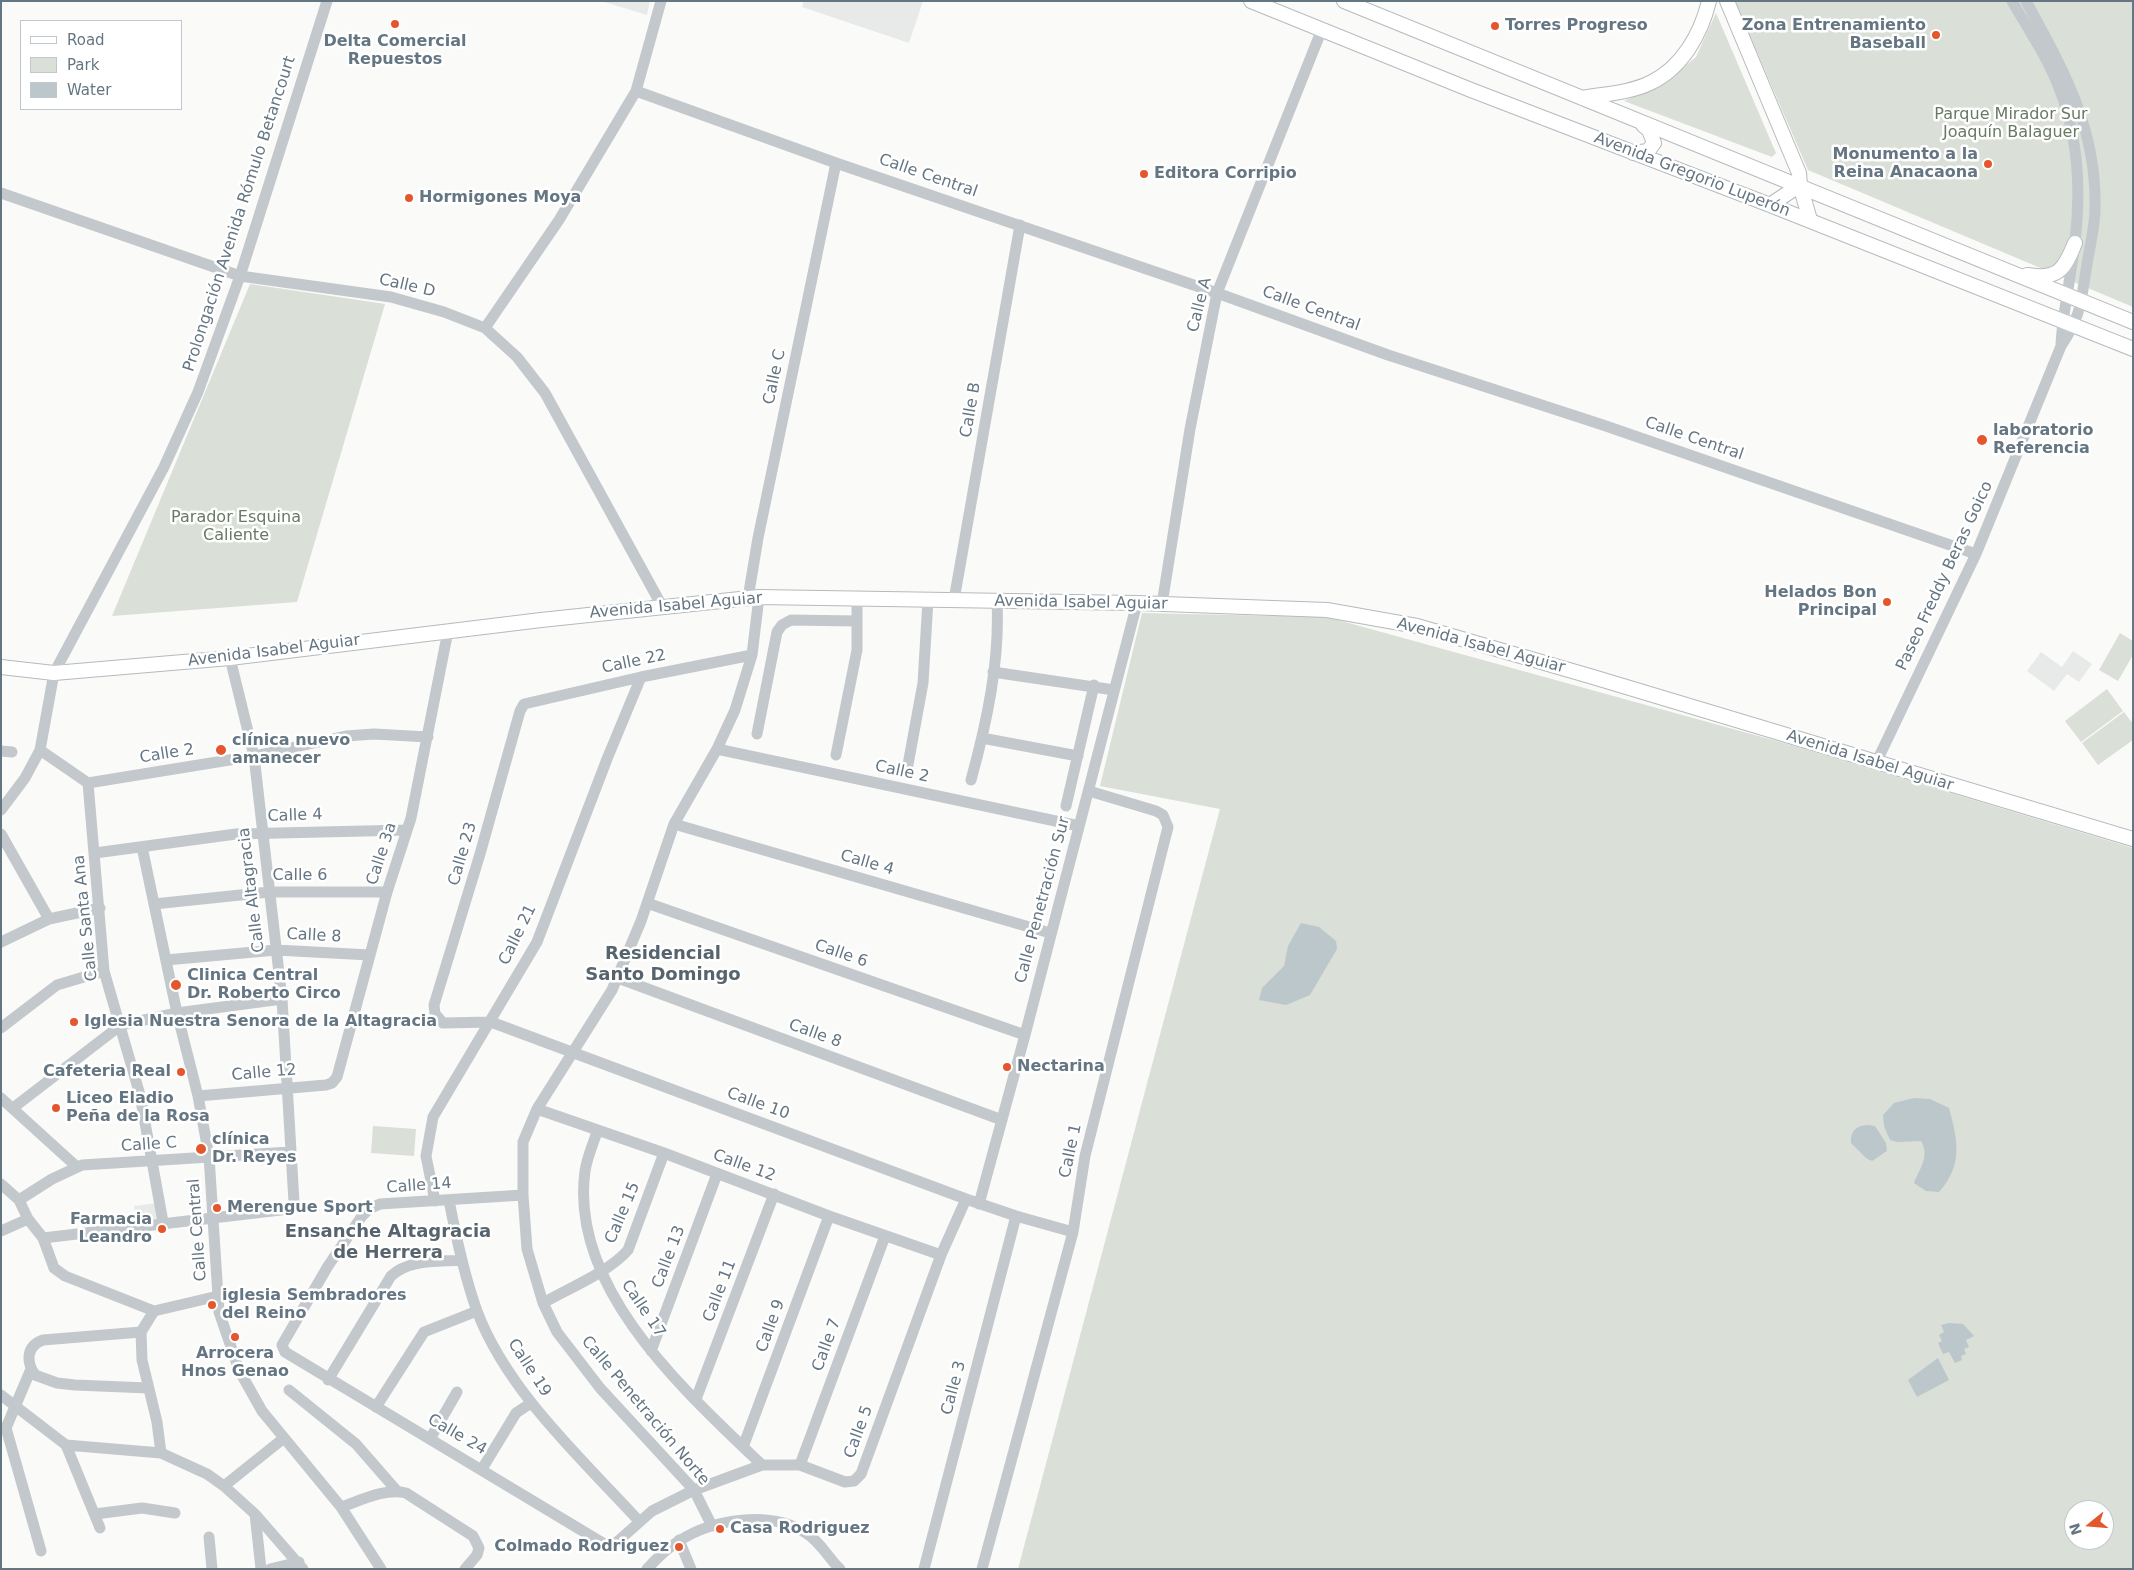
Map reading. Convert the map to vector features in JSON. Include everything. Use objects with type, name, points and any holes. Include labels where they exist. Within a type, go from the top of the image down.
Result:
[{"type":"main road","name":"Avenida Gregorio Luperón","points":[[1251,1],[1632,153],[1810,220],[2133,349]]},
{"type":"main road","name":"Avenida Gregorio Luperón","points":[[1344,1],[2133,322]]},
{"type":"main road","points":[[1582,98],[1622,92],[1650,83],[1678,63],[1694,40],[1705,16],[1709,1]]},
{"type":"main road","points":[[1727,1],[1798,173],[1810,220]]},
{"type":"main road","points":[[1632,153],[1641,154],[1648,151],[1654,143],[1649,130],[1640,123]]},
{"type":"main road","points":[[1770,205],[1800,185]]},
{"type":"main road","points":[[2004,270],[2041,277],[2054,275],[2061,271],[2075,243]]},
{"type":"main road","name":"Avenida Isabel Aguiar","points":[[1,666],[54,673],[230,658],[662,606],[753,598],[1137,603],[1327,610],[1417,626],[2133,838]]},
{"type":"street","name":"Prolongación Avenida Rómulo Betancourt","points":[[1,810],[25,778],[40,750],[54,673],[164,467],[198,392],[240,276],[328,1]]},
{"type":"street","points":[[485,328],[559,220],[636,91],[661,1]]},
{"type":"street","name":"Paseo Freddy Beras Goico","points":[[2012,1],[2048,64],[2069,116],[2078,163],[2079,198],[2075,243],[2066,296],[2069,323]]},
{"type":"street","name":"Paseo Freddy Beras Goico","points":[[1876,763],[1976,554],[2069,323],[2082,302],[2096,210],[2091,149],[2063,66],[2026,1]]},
{"type":"street","name":"Calle A","points":[[1162,604],[1190,429],[1217,293],[1322,29]]},
{"type":"street","name":"Calle Central","points":[[636,91],[836,163],[1217,293],[1388,355],[1603,425],[1976,554]]},
{"type":"street","name":"Calle C","points":[[753,598],[758,538],[836,163]]},
{"type":"street","name":"Calle D","points":[[1,194],[240,276],[391,298],[444,312],[485,328],[517,357],[544,393],[662,606]]},
{"type":"street","name":"Calle B","points":[[954,600],[1020,225]]},
{"type":"street","name":"Calle Penetración Norte","points":[[712,1526],[694,1490],[600,1388],[557,1332],[543,1303],[527,1249],[523,1195],[523,1142],[537,1109],[618,978],[647,904],[674,824],[717,750],[735,710],[752,655],[753,598]]},
{"type":"street","points":[[836,755],[854,674],[857,650],[857,599]]},
{"type":"street","points":[[907,770],[923,683],[928,600]]},
{"type":"street","points":[[971,780],[982,738],[993,672],[996,648],[997,601]]},
{"type":"street","name":"Calle Penetración Sur","points":[[979,1204],[1080,826],[1137,603]]},
{"type":"street","points":[[757,734],[777,632],[782,625],[791,620],[857,621]]},
{"type":"street","name":"Calle 3a","points":[[332,1083],[337,1077],[387,892],[407,830],[428,737],[448,631]]},
{"type":"street","name":"Calle 22","points":[[524,704],[641,677],[752,655]]},
{"type":"street","name":"Calle Altagracia","points":[[213,1216],[289,1208],[294,1202],[282,999],[261,834],[254,756],[230,658]]},
{"type":"street","points":[[993,672],[1094,685],[1114,690]]},
{"type":"street","name":"Calle 21","points":[[435,1201],[426,1156],[433,1117],[537,942],[607,759],[641,677]]},
{"type":"street","points":[[1066,806],[1094,685]]},
{"type":"street","name":"Calle 23","points":[[435,1014],[434,1005],[480,854],[520,711],[524,704]]},
{"type":"street","name":"Calle 2","points":[[88,783],[254,756],[346,736],[374,734],[428,737]]},
{"type":"street","points":[[982,738],[1078,756]]},
{"type":"street","points":[[40,750],[88,783]]},
{"type":"street","name":"Calle 2","points":[[717,750],[1080,826]]},
{"type":"street","name":"Calle Santa Ana","points":[[88,783],[104,972],[140,1095],[164,1222]]},
{"type":"street","name":"Calle 1","points":[[982,1569],[1072,1232],[1085,1156],[1168,827],[1163,815],[1156,811],[1089,791]]},
{"type":"street","name":"Calle 4","points":[[674,824],[1050,933]]},
{"type":"street","name":"Calle 4","points":[[95,853],[236,834],[407,830]]},
{"type":"street","points":[[1,834],[50,919]]},
{"type":"street","name":"Calle Central","points":[[142,847],[177,1013],[198,1096],[209,1156],[219,1312],[238,1370],[262,1411],[341,1508],[380,1569]]},
{"type":"street","name":"Calle 6","points":[[154,904],[269,892],[387,892]]},
{"type":"street","name":"Calle 6","points":[[647,904],[1025,1035]]},
{"type":"street","points":[[1,942],[50,919],[100,908]]},
{"type":"street","name":"Calle 8","points":[[166,960],[276,950],[370,955]]},
{"type":"street","points":[[2,1026],[57,985],[104,972]]},
{"type":"street","name":"Calle 8","points":[[618,978],[1002,1120]]},
{"type":"street","points":[[13,1108],[121,1025],[177,1013],[282,999]]},
{"type":"street","name":"Calle 10","points":[[435,1014],[443,1023],[491,1022],[979,1204],[1072,1232]]},
{"type":"street","name":"Calle 12","points":[[198,1096],[332,1083]]},
{"type":"street","points":[[1,1098],[77,1167]]},
{"type":"street","name":"Calle 12","points":[[537,1109],[597,1132],[664,1153],[829,1216],[941,1255]]},
{"type":"street","name":"Calle 17","points":[[597,1132],[585,1171],[584,1200],[589,1231],[599,1271],[612,1296],[651,1351],[762,1465]]},
{"type":"street","name":"Calle C","points":[[19,1200],[77,1167],[209,1156],[290,1152]]},
{"type":"street","name":"Calle 15","points":[[543,1303],[599,1271],[628,1250],[664,1153]]},
{"type":"street","name":"Calle 13","points":[[651,1351],[717,1174]]},
{"type":"street","points":[[1,1184],[19,1200],[28,1220],[43,1238],[54,1268],[65,1276],[154,1311],[218,1296]]},
{"type":"street","name":"Calle 11","points":[[696,1399],[774,1194]]},
{"type":"street","name":"Calle 14","points":[[285,1352],[282,1341],[362,1216],[369,1209],[380,1204],[523,1195]]},
{"type":"street","name":"Calle 5","points":[[613,1544],[652,1510],[694,1490],[762,1465],[800,1465],[845,1482],[854,1481],[860,1474],[941,1255],[966,1199]]},
{"type":"street","name":"Calle 19","points":[[449,1200],[462,1260],[477,1311],[487,1332],[531,1403],[639,1521]]},
{"type":"street","points":[[43,1238],[213,1216]]},
{"type":"street","name":"Calle 9","points":[[743,1447],[829,1216]]},
{"type":"street","name":"Calle 3","points":[[924,1569],[1016,1216]]},
{"type":"street","points":[[1,1231],[28,1220]]},
{"type":"street","name":"Calle 7","points":[[800,1465],[885,1236]]},
{"type":"street","points":[[328,1380],[391,1276],[398,1269],[409,1265],[462,1260]]},
{"type":"street","points":[[154,1311],[141,1332],[142,1360],[157,1422],[161,1452]]},
{"type":"street","points":[[376,1407],[424,1332],[477,1311]]},
{"type":"street","points":[[141,1332],[43,1340],[35,1343],[29,1354],[31,1369],[35,1375],[57,1383],[148,1388]]},
{"type":"street","name":"Calle 24","points":[[285,1352],[328,1380],[482,1468],[599,1541],[606,1545],[613,1544]]},
{"type":"street","points":[[31,1369],[6,1428],[41,1551]]},
{"type":"street","points":[[289,1390],[356,1444],[397,1491]]},
{"type":"street","points":[[430,1439],[457,1392]]},
{"type":"street","points":[[1,1394],[66,1445],[100,1528]]},
{"type":"street","points":[[482,1468],[516,1413],[531,1403]]},
{"type":"street","points":[[224,1486],[284,1438]]},
{"type":"street","points":[[66,1445],[161,1452],[207,1474],[224,1486],[255,1514],[301,1565]]},
{"type":"street","points":[[341,1508],[378,1494],[397,1491],[406,1493],[473,1536],[479,1548],[477,1555],[465,1569]]},
{"type":"street","points":[[95,1514],[142,1508],[175,1513]]},
{"type":"street","points":[[255,1514],[261,1569]]},
{"type":"street","points":[[647,1569],[660,1555],[679,1540],[712,1526],[747,1520],[781,1522],[807,1533],[820,1544],[840,1569]]},
{"type":"street","points":[[209,1537],[212,1569]]},
{"type":"street","points":[[679,1540],[692,1569]]},
{"type":"street","points":[[270,1569],[301,1565]]},
{"type":"shaded area","points":[[601,1],[650,1],[647,15]]},
{"type":"shaded area","points":[[804,1],[923,1],[909,43],[802,7]]},
{"type":"shaded area","points":[[2073,651],[2092,664],[2079,682],[2067,674],[2054,691],[2027,671],[2041,652],[2062,667]]},
{"type":"shaded area","points":[[157,1203],[160,1219],[137,1221],[134,1206]]},
{"type":"green space","name":"Parque Mirador Sur Joaquín Balaguer","points":[[1735,1],[2133,1],[2133,307],[1808,170]]},
{"type":"green space","points":[[1716,13],[1776,153],[1772,157],[1624,101],[1667,81],[1696,57]]},
{"type":"green space","name":"Parador Esquina Caliente","points":[[250,284],[385,304],[297,602],[112,616]]},
{"type":"green space","points":[[1142,613],[1327,617],[1791,745],[2133,848],[2133,1569],[1018,1569],[1220,809],[1100,786]]},
{"type":"green space","points":[[2120,633],[2133,641],[2133,655],[2118,681],[2099,670]]},
{"type":"green space","points":[[2107,689],[2123,711],[2081,742],[2065,721]]},
{"type":"green space","points":[[2124,712],[2133,724],[2133,740],[2098,765],[2082,743]]},
{"type":"green space","points":[[373,1126],[416,1129],[414,1156],[371,1153]]},
{"type":"water","points":[[1301,923],[1319,927],[1336,941],[1337,949],[1310,995],[1286,1005],[1259,1000],[1262,988],[1284,966],[1288,946]]},
{"type":"water","points":[[1914,1098],[1930,1099],[1949,1108],[1955,1131],[1955,1162],[1947,1182],[1939,1192],[1926,1191],[1914,1183],[1925,1152],[1921,1141],[1897,1142],[1890,1140],[1884,1126],[1883,1115],[1894,1103]]},
{"type":"water","points":[[1867,1125],[1875,1126],[1886,1143],[1887,1151],[1872,1161],[1866,1158],[1851,1143],[1853,1132]]},
{"type":"water","points":[[1949,1323],[1963,1324],[1974,1336],[1966,1340],[1969,1347],[1964,1349],[1966,1354],[1961,1356],[1962,1360],[1955,1363],[1949,1352],[1943,1354],[1938,1343],[1942,1341],[1939,1335],[1944,1332],[1941,1325]]},
{"type":"water","points":[[1938,1358],[1949,1380],[1917,1397],[1908,1380]]},
{"type":"place","name":"Delta Comercial Repuestos","points":[[395,24]]},
{"type":"place","name":"Torres Progreso","points":[[1495,26]]},
{"type":"place","name":"Zona Entrenamiento Baseball","points":[[1936,35]]},
{"type":"place","name":"Monumento a la Reina Anacaona","points":[[1988,164]]},
{"type":"place","name":"Editora Corripio","points":[[1144,174]]},
{"type":"place","name":"Hormigones Moya","points":[[409,198]]},
{"type":"place","name":"laboratorio Referencia","points":[[1982,440]]},
{"type":"place","name":"Helados Bon Principal","points":[[1887,602]]},
{"type":"place","name":"clínica nuevo amanecer","points":[[221,750]]},
{"type":"place","name":"Clinica Central Dr. Roberto Circo","points":[[176,985]]},
{"type":"place","name":"Iglesia Nuestra Senora de la Altagracia","points":[[74,1022]]},
{"type":"place","name":"Nectarina","points":[[1007,1067]]},
{"type":"place","name":"Cafeteria Real","points":[[181,1072]]},
{"type":"place","name":"Liceo Eladio Peña de la Rosa","points":[[56,1108]]},
{"type":"place","name":"clínica Dr. Reyes","points":[[201,1149]]},
{"type":"place","name":"Merengue Sport","points":[[217,1208]]},
{"type":"place","name":"Farmacia Leandro","points":[[162,1229]]},
{"type":"place","name":"iglesia Sembradores del Reino","points":[[212,1305]]},
{"type":"place","name":"Arrocera Hnos Genao","points":[[235,1337]]},
{"type":"place","name":"Casa Rodriguez","points":[[720,1529]]},
{"type":"place","name":"Colmado Rodriguez","points":[[679,1547]]},
{"type":"district","name":"Residencial Santo Domingo","points":[[663,964]]},
{"type":"district","name":"Ensanche Altagracia de Herrera","points":[[388,1242]]}]
